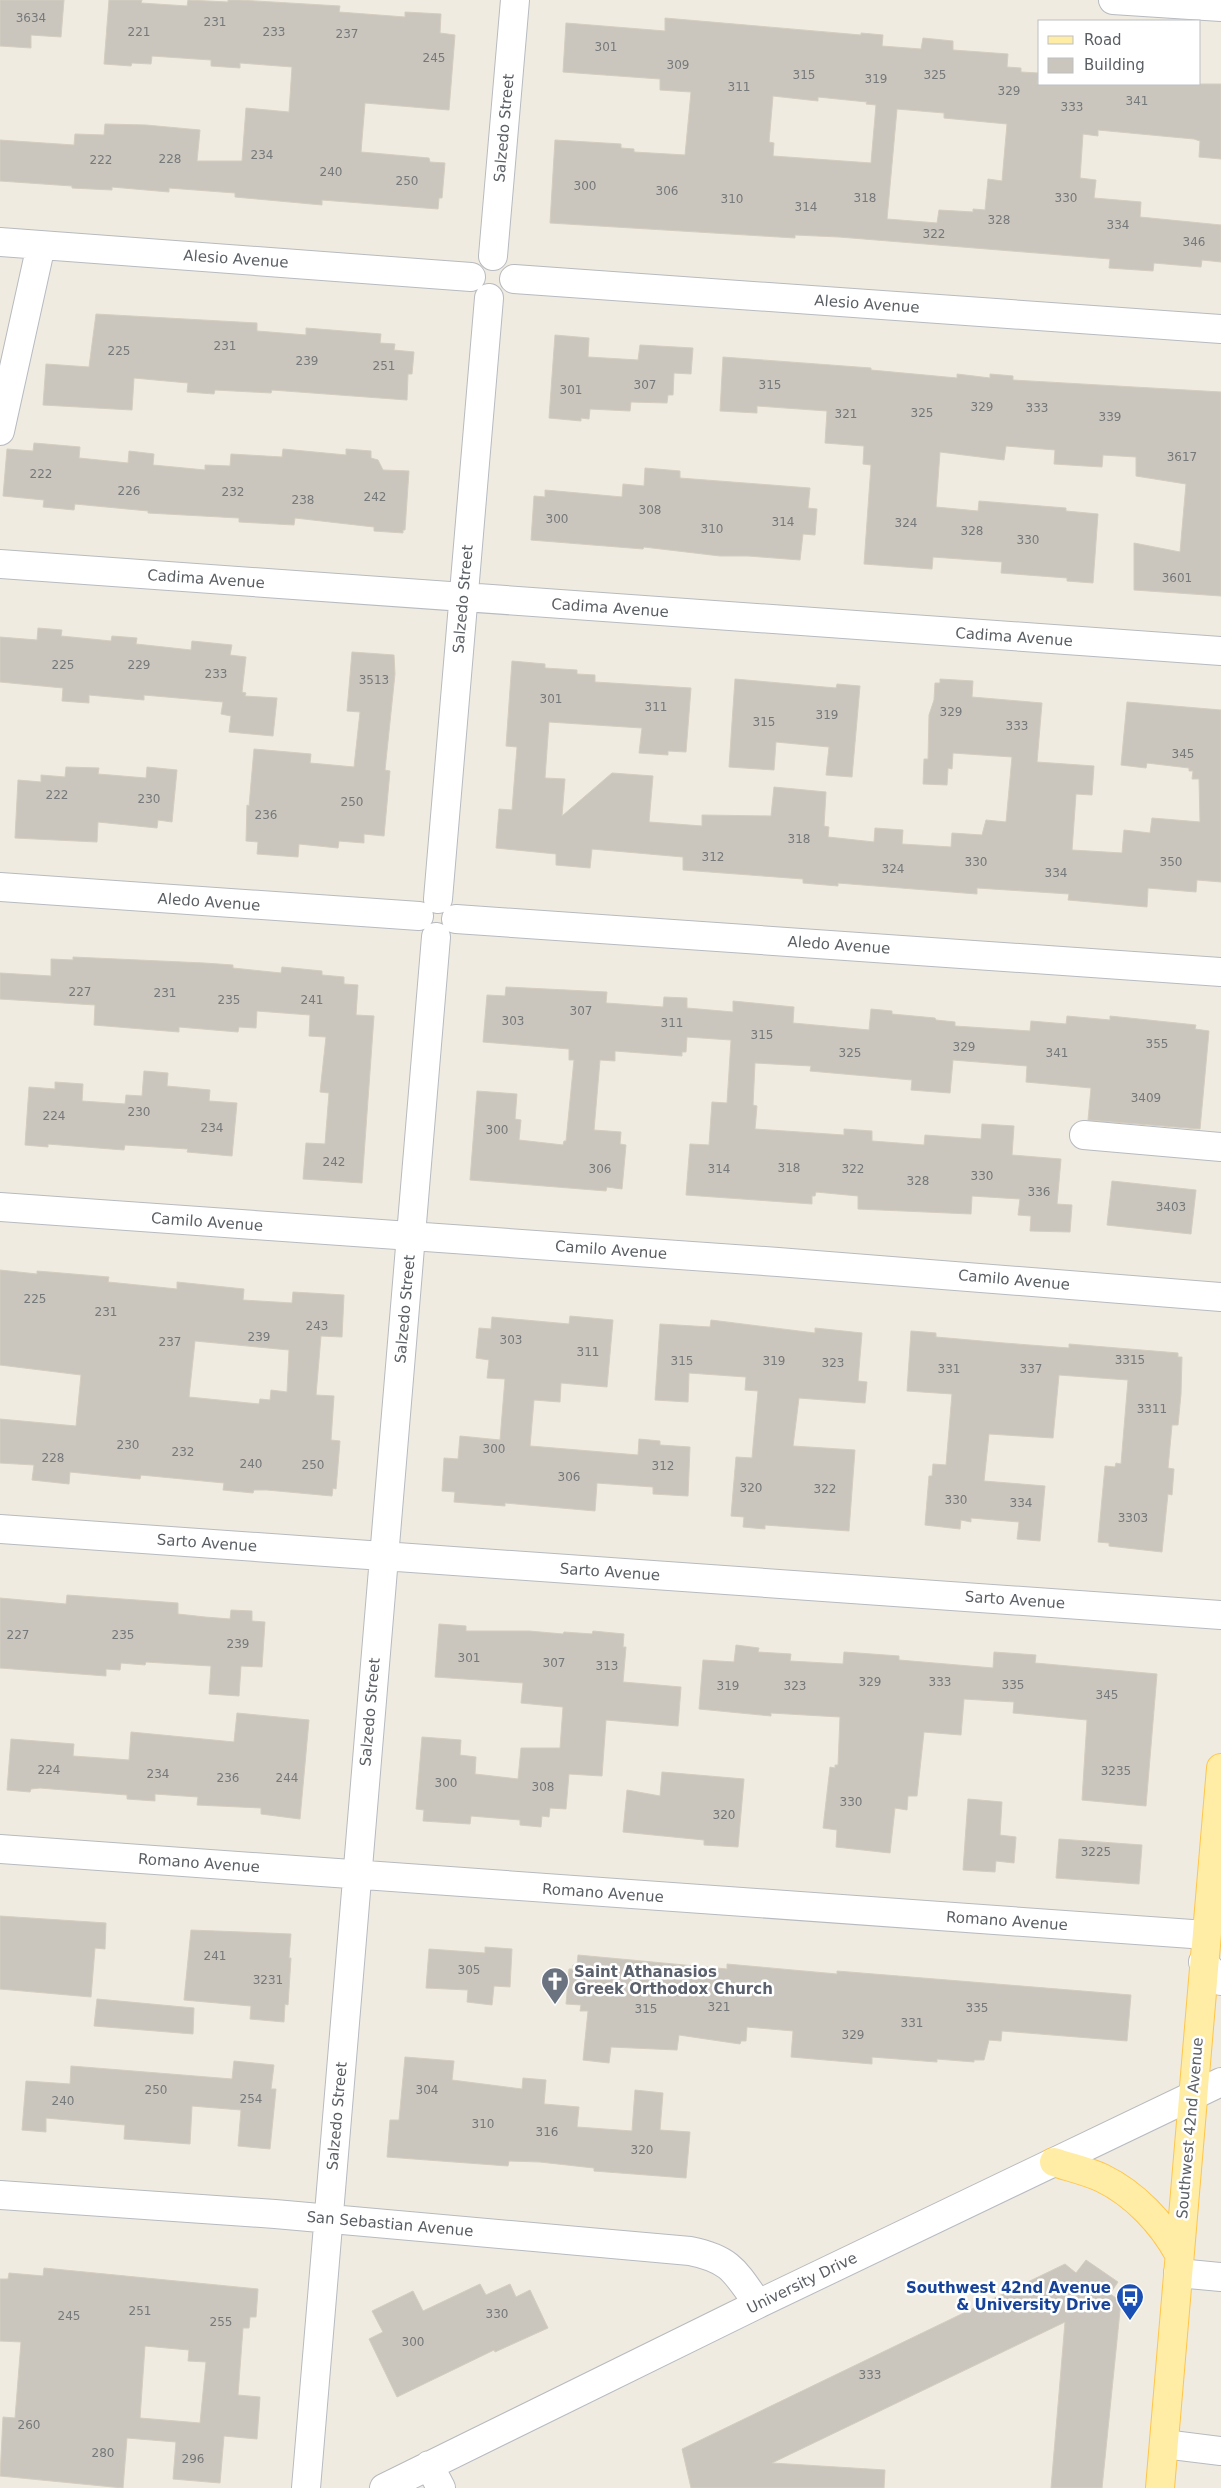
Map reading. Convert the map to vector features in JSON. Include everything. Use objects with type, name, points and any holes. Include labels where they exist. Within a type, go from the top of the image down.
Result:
[{"type":"main road","name":"Southwest 42nd Avenue","points":[[1160,2488],[1192,2094],[1212,1972],[1206,1935],[1221,1768]]},
{"type":"main road","points":[[1054,2162],[1101,2178],[1122,2189],[1156,2220],[1168,2235],[1178,2264]]},
{"type":"street","name":"Salzedo Street","points":[[493,256],[515,0]]},
{"type":"street","points":[[1112,0],[1221,8]]},
{"type":"street","name":"Alesio Avenue","points":[[0,242],[471,277]]},
{"type":"street","points":[[0,431],[41,245]]},
{"type":"street","points":[[493,256],[505,261],[510,266],[514,278],[508,292],[496,298],[489,298],[474,288],[471,277],[475,264],[480,260],[493,256]]},
{"type":"street","name":"Alesio Avenue","points":[[514,278],[1221,329]]},
{"type":"street","name":"Salzedo Street","points":[[429,907],[463,597],[489,298]]},
{"type":"street","name":"Cadima Avenue","points":[[0,564],[1221,651]]},
{"type":"street","name":"Aledo Avenue","points":[[0,887],[429,907]]},
{"type":"street","points":[[450,903],[456,913],[456,919],[452,930],[436,937],[423,929],[429,907],[450,903]]},
{"type":"street","name":"Aledo Avenue","points":[[456,919],[1221,972]]},
{"type":"street","name":"Salzedo Street","points":[[306,2488],[436,937]]},
{"type":"street","points":[[1084,1136],[1221,1147]]},
{"type":"street","name":"Camilo Avenue","points":[[0,1207],[1221,1297]]},
{"type":"street","name":"Sarto Avenue","points":[[0,1529],[1221,1614]]},
{"type":"street","name":"Romano Avenue","points":[[0,1849],[1206,1935]]},
{"type":"street","name":"University Drive","points":[[384,2488],[435,2477],[758,2304],[1192,2094],[1221,2082]]},
{"type":"street","points":[[1192,2094],[1221,2105]]},
{"type":"street","name":"San Sebastian Avenue","points":[[0,2195],[328,2219],[690,2251],[711,2256],[728,2264],[758,2304]]},
{"type":"street","points":[[1178,2264],[1221,2277]]},
{"type":"street","points":[[1164,2444],[1221,2451]]},
{"type":"building","points":[[0,0],[64,0],[61,37],[31,35],[31,48],[0,46]]},
{"type":"building","points":[[109,0],[142,0],[141,3],[187,6],[188,0],[228,2],[228,0],[239,0],[340,6],[339,12],[405,17],[405,12],[441,14],[440,33],[455,35],[449,110],[365,103],[361,152],[429,158],[430,162],[445,163],[442,198],[439,198],[438,209],[322,200],[322,205],[235,197],[235,193],[169,188],[169,192],[112,187],[112,190],[0,181],[0,140],[74,145],[75,134],[104,135],[105,124],[146,125],[200,130],[197,161],[242,161],[246,108],[289,112],[292,67],[240,63],[240,68],[211,66],[211,60],[152,56],[151,64],[132,63],[131,66],[104,64]]},
{"type":"building","points":[[665,18],[861,35],[861,33],[883,35],[882,46],[921,49],[923,38],[953,41],[953,50],[1008,54],[1007,67],[1021,68],[1021,72],[1038,73],[1038,85],[1221,84],[1221,159],[1199,157],[1200,141],[1194,139],[1098,130],[1098,136],[1083,134],[1080,178],[1096,180],[1094,198],[1141,202],[1140,217],[1221,225],[1221,262],[1202,260],[1201,267],[1154,263],[1153,271],[1109,268],[1110,259],[839,237],[795,235],[795,238],[550,223],[555,140],[621,144],[621,148],[634,149],[634,152],[685,155],[691,92],[660,90],[660,79],[563,72],[566,23],[665,31]],"holes":[[[773,96],[818,101],[818,97],[867,102],[866,104],[876,105],[871,163],[773,156],[774,143],[769,142]],[[897,109],[944,113],[944,118],[1007,124],[1002,181],[988,179],[985,210],[973,209],[973,212],[939,210],[937,223],[887,219]]]},
{"type":"building","points":[[96,314],[257,323],[257,331],[306,335],[306,328],[381,334],[380,343],[395,344],[394,350],[414,352],[412,374],[408,374],[407,400],[272,390],[271,393],[215,390],[214,394],[187,392],[188,383],[134,378],[132,410],[43,405],[46,364],[89,367]]},
{"type":"building","points":[[555,335],[589,338],[588,357],[638,360],[640,345],[693,348],[691,374],[674,373],[673,395],[668,395],[667,403],[631,402],[630,411],[590,409],[589,419],[581,418],[581,421],[549,418]]},
{"type":"building","points":[[723,357],[871,368],[871,370],[957,378],[957,374],[990,378],[990,374],[1013,376],[1013,380],[1221,392],[1221,596],[1134,590],[1134,543],[1180,552],[1186,484],[1136,476],[1136,457],[1103,455],[1102,467],[1054,464],[1055,450],[1006,446],[1004,460],[940,452],[936,507],[978,511],[979,501],[1066,508],[1066,511],[1098,514],[1093,583],[1067,581],[1067,578],[1001,573],[1002,562],[933,557],[932,569],[864,564],[871,465],[863,464],[864,446],[825,443],[827,411],[757,406],[757,413],[720,411]]},
{"type":"building","points":[[34,443],[80,447],[79,458],[128,463],[129,451],[154,454],[153,465],[205,470],[205,465],[230,466],[231,454],[282,457],[283,449],[346,455],[346,449],[371,451],[371,458],[378,460],[383,470],[409,471],[405,530],[403,530],[403,533],[374,531],[374,527],[295,518],[294,525],[239,522],[239,518],[148,513],[148,511],[75,504],[74,510],[43,507],[44,500],[3,496],[7,449],[33,451]]},
{"type":"building","points":[[645,468],[680,471],[680,478],[810,488],[808,508],[817,509],[815,535],[803,534],[800,560],[720,556],[644,547],[643,549],[531,540],[534,496],[545,497],[545,490],[622,497],[623,484],[644,486]]},
{"type":"building","points":[[38,628],[62,630],[61,636],[111,641],[112,636],[137,638],[136,644],[191,650],[192,641],[232,645],[230,655],[246,657],[242,692],[246,693],[245,696],[277,698],[273,736],[229,732],[231,716],[221,714],[223,702],[144,695],[144,700],[89,695],[89,703],[62,701],[63,688],[0,682],[0,637],[37,640]]},
{"type":"building","points":[[352,652],[394,655],[395,674],[385,770],[390,771],[384,836],[364,834],[364,843],[339,841],[338,848],[299,844],[298,857],[257,854],[258,842],[246,841],[247,805],[249,806],[254,749],[311,754],[310,763],[354,767],[360,712],[347,711]]},
{"type":"building","points":[[512,661],[545,664],[545,668],[577,670],[577,674],[595,675],[595,682],[691,688],[686,752],[668,751],[668,755],[639,753],[642,728],[549,722],[545,778],[565,779],[562,816],[612,773],[653,776],[649,822],[702,826],[702,815],[771,816],[774,787],[826,792],[824,826],[829,827],[828,837],[874,842],[875,828],[903,830],[902,844],[951,847],[952,833],[982,835],[986,820],[1006,822],[1012,757],[953,753],[952,769],[948,768],[947,785],[923,784],[924,759],[928,759],[929,715],[934,700],[935,683],[940,683],[940,679],[973,681],[972,697],[1042,703],[1037,762],[1094,766],[1092,795],[1076,794],[1072,850],[1122,853],[1124,830],[1150,833],[1152,818],[1200,822],[1199,779],[1192,779],[1193,771],[1189,771],[1189,768],[1147,763],[1146,768],[1121,765],[1127,702],[1221,710],[1221,882],[1197,880],[1196,892],[1148,888],[1147,907],[1068,900],[1069,894],[977,888],[977,894],[838,883],[838,886],[803,883],[803,879],[683,870],[683,857],[592,849],[590,868],[556,865],[556,854],[496,848],[499,809],[512,810],[517,747],[506,746]]},
{"type":"building","points":[[735,679],[836,688],[837,684],[860,686],[852,777],[826,775],[829,747],[776,742],[774,770],[729,767]]},
{"type":"building","points":[[66,767],[99,768],[98,774],[146,778],[147,767],[177,770],[172,822],[158,820],[157,828],[98,822],[97,842],[15,838],[18,780],[41,782],[41,775],[65,777]]},
{"type":"building","points":[[73,957],[233,965],[233,968],[281,973],[282,967],[322,971],[322,975],[344,977],[344,984],[358,985],[356,1015],[374,1016],[362,1183],[303,1179],[306,1143],[325,1144],[329,1093],[320,1092],[326,1037],[309,1036],[310,1015],[257,1011],[256,1028],[239,1027],[238,1032],[179,1027],[179,1032],[94,1025],[95,1005],[0,999],[0,973],[51,976],[51,959],[73,960]]},
{"type":"building","points":[[506,987],[607,992],[606,1003],[663,1007],[664,997],[687,998],[687,1008],[733,1012],[733,1001],[794,1007],[793,1023],[869,1030],[871,1009],[892,1011],[892,1014],[955,1022],[955,1026],[1030,1031],[1031,1021],[1066,1024],[1067,1016],[1110,1020],[1110,1016],[1196,1025],[1195,1029],[1209,1031],[1200,1129],[1088,1120],[1091,1088],[1026,1082],[1027,1066],[953,1060],[950,1093],[911,1090],[912,1080],[810,1071],[811,1066],[755,1063],[753,1105],[757,1106],[755,1129],[844,1135],[844,1129],[872,1131],[872,1141],[924,1145],[925,1135],[981,1139],[982,1124],[1014,1126],[1012,1155],[1061,1159],[1057,1204],[1072,1205],[1070,1232],[1030,1231],[1031,1216],[1018,1215],[1020,1199],[972,1196],[971,1214],[858,1209],[858,1196],[816,1192],[815,1196],[812,1196],[812,1204],[686,1195],[690,1144],[709,1145],[712,1102],[727,1103],[731,1040],[687,1037],[686,1052],[682,1052],[682,1056],[615,1051],[615,1061],[600,1060],[594,1130],[621,1132],[620,1144],[626,1145],[622,1189],[607,1187],[606,1191],[470,1180],[477,1091],[517,1094],[515,1119],[521,1120],[519,1140],[563,1145],[564,1141],[566,1141],[574,1060],[569,1060],[569,1049],[483,1042],[487,995],[505,996]]},
{"type":"building","points":[[144,1071],[168,1073],[167,1086],[210,1090],[209,1101],[237,1103],[232,1156],[187,1152],[188,1149],[125,1145],[124,1150],[48,1144],[48,1147],[25,1145],[29,1087],[55,1089],[55,1082],[83,1084],[82,1101],[125,1104],[126,1095],[142,1096]]},
{"type":"building","points":[[1112,1181],[1196,1190],[1191,1234],[1107,1225]]},
{"type":"building","points":[[0,1270],[37,1274],[37,1271],[109,1277],[108,1282],[177,1289],[177,1282],[244,1289],[243,1300],[292,1303],[293,1292],[344,1295],[342,1337],[321,1336],[316,1395],[334,1396],[331,1440],[340,1441],[336,1489],[333,1488],[332,1496],[267,1490],[254,1490],[253,1493],[223,1490],[224,1483],[141,1475],[140,1479],[70,1472],[69,1484],[32,1480],[34,1465],[0,1463],[0,1419],[76,1426],[81,1375],[0,1365]],"holes":[[[195,1341],[289,1350],[287,1392],[271,1390],[270,1400],[260,1399],[259,1404],[189,1397]]]},
{"type":"building","points":[[570,1316],[613,1320],[607,1387],[561,1383],[560,1402],[534,1400],[530,1446],[638,1455],[639,1439],[660,1441],[660,1445],[690,1447],[688,1496],[653,1494],[653,1487],[597,1483],[595,1511],[505,1503],[505,1506],[454,1502],[455,1492],[442,1491],[444,1458],[458,1459],[460,1436],[500,1440],[505,1379],[487,1378],[489,1360],[476,1358],[479,1328],[491,1329],[492,1317],[569,1324]]},
{"type":"building","points":[[711,1320],[815,1333],[815,1328],[862,1333],[858,1381],[867,1382],[865,1403],[799,1398],[793,1446],[855,1450],[849,1531],[765,1525],[765,1529],[743,1527],[744,1517],[731,1516],[736,1457],[752,1458],[758,1391],[745,1390],[746,1377],[689,1373],[688,1402],[655,1400],[660,1324],[710,1327]]},
{"type":"building","points":[[911,1331],[936,1333],[936,1337],[1004,1343],[1069,1348],[1069,1344],[1178,1353],[1178,1357],[1182,1357],[1181,1394],[1178,1425],[1172,1425],[1168,1468],[1174,1469],[1172,1495],[1168,1494],[1162,1552],[1109,1546],[1109,1543],[1098,1542],[1105,1466],[1115,1467],[1116,1463],[1121,1464],[1128,1380],[1059,1375],[1053,1438],[989,1434],[984,1481],[1045,1486],[1040,1541],[1017,1539],[1019,1522],[971,1518],[971,1522],[961,1520],[960,1529],[925,1525],[929,1476],[932,1476],[933,1464],[946,1465],[952,1394],[907,1391]]},
{"type":"building","points":[[67,1595],[178,1603],[178,1614],[205,1617],[230,1619],[231,1610],[252,1611],[252,1621],[265,1622],[262,1667],[241,1666],[239,1696],[209,1694],[211,1666],[146,1662],[145,1665],[121,1663],[120,1670],[106,1669],[106,1676],[0,1668],[0,1598],[66,1604]]},
{"type":"building","points":[[439,1624],[466,1626],[466,1631],[592,1634],[593,1631],[624,1634],[623,1647],[626,1647],[623,1682],[681,1687],[678,1726],[606,1720],[602,1776],[569,1774],[566,1809],[550,1808],[549,1817],[542,1816],[541,1827],[520,1825],[520,1820],[471,1816],[470,1824],[423,1821],[424,1810],[416,1809],[422,1737],[461,1740],[460,1755],[476,1757],[475,1774],[518,1779],[521,1748],[560,1748],[563,1707],[521,1703],[523,1683],[435,1677]]},
{"type":"building","points":[[736,1645],[759,1648],[758,1652],[791,1654],[790,1661],[843,1664],[844,1652],[899,1656],[899,1660],[993,1668],[994,1652],[1036,1655],[1035,1663],[1157,1674],[1146,1806],[1082,1800],[1087,1720],[1013,1713],[1014,1702],[964,1699],[961,1735],[924,1732],[917,1796],[908,1796],[907,1810],[895,1808],[890,1853],[836,1847],[837,1830],[823,1828],[830,1767],[835,1768],[835,1765],[838,1765],[840,1717],[771,1713],[771,1716],[699,1709],[703,1660],[734,1662]]},
{"type":"building","points":[[237,1713],[309,1720],[300,1819],[261,1814],[261,1808],[197,1805],[198,1797],[155,1794],[155,1801],[127,1799],[127,1795],[40,1788],[31,1789],[30,1792],[7,1790],[11,1739],[74,1744],[73,1756],[129,1760],[131,1732],[234,1742]]},
{"type":"building","points":[[662,1772],[744,1779],[738,1847],[704,1845],[704,1840],[623,1832],[627,1790],[660,1796]]},
{"type":"building","points":[[968,1799],[1002,1802],[1000,1835],[1016,1837],[1014,1863],[996,1861],[995,1872],[963,1870]]},
{"type":"building","points":[[1059,1839],[1142,1845],[1139,1884],[1056,1878]]},
{"type":"building","points":[[0,1916],[106,1923],[105,1949],[95,1948],[91,1997],[0,1989]]},
{"type":"building","points":[[191,1930],[291,1934],[288,2005],[285,2004],[284,2022],[250,2019],[251,2006],[184,2000]]},
{"type":"building","points":[[485,1947],[512,1949],[510,1987],[494,1986],[492,2005],[467,2002],[468,1990],[426,1988],[429,1949],[485,1953]]},
{"type":"building","points":[[578,1955],[727,1969],[727,1964],[837,1974],[837,1971],[1131,1995],[1127,2041],[1002,2031],[1001,2041],[989,2040],[984,2060],[974,2060],[974,2062],[937,2059],[937,2062],[872,2057],[872,2064],[791,2057],[793,2031],[747,2027],[746,2041],[741,2041],[740,2044],[679,2035],[677,2050],[611,2047],[609,2063],[583,2060],[588,2011],[580,2011],[581,2005],[566,2004],[569,1969],[573,1969],[573,1965],[577,1966]]},
{"type":"building","points":[[97,1999],[194,2008],[193,2034],[94,2026]]},
{"type":"building","points":[[405,2057],[454,2061],[452,2080],[522,2089],[523,2078],[546,2080],[544,2104],[579,2107],[577,2127],[632,2131],[635,2090],[663,2093],[660,2130],[690,2132],[686,2178],[594,2171],[594,2168],[540,2162],[509,2161],[508,2166],[387,2157],[390,2120],[399,2120]]},
{"type":"building","points":[[234,2061],[274,2065],[271,2089],[276,2089],[270,2149],[238,2146],[241,2110],[192,2106],[190,2144],[124,2139],[125,2125],[46,2118],[46,2132],[22,2130],[26,2081],[70,2084],[71,2066],[232,2079]]},
{"type":"building","points":[[1086,2260],[1118,2282],[1110,2294],[1121,2301],[1102,2488],[1051,2488],[1065,2322],[772,2463],[885,2470],[884,2488],[691,2488],[682,2449],[1065,2264],[1076,2273]]},
{"type":"building","points":[[44,2268],[258,2289],[256,2317],[250,2317],[249,2328],[243,2328],[238,2395],[260,2397],[257,2439],[224,2436],[220,2483],[173,2479],[176,2442],[127,2438],[123,2488],[0,2476],[3,2417],[15,2418],[21,2342],[0,2341],[0,2279],[8,2279],[9,2273],[43,2276]],"holes":[[[145,2346],[189,2350],[188,2361],[206,2362],[200,2423],[140,2418]]]},
{"type":"building","points":[[480,2284],[486,2295],[510,2284],[516,2297],[530,2290],[548,2328],[495,2352],[494,2350],[397,2397],[369,2339],[383,2332],[372,2311],[413,2291],[423,2311]]},
{"type":"place","name":"Saint Athanasios Greek Orthodox Church","points":[[555,2005]]},
{"type":"place","name":"Southwest 42nd Avenue & University Drive","points":[[1130,2321]]}]
